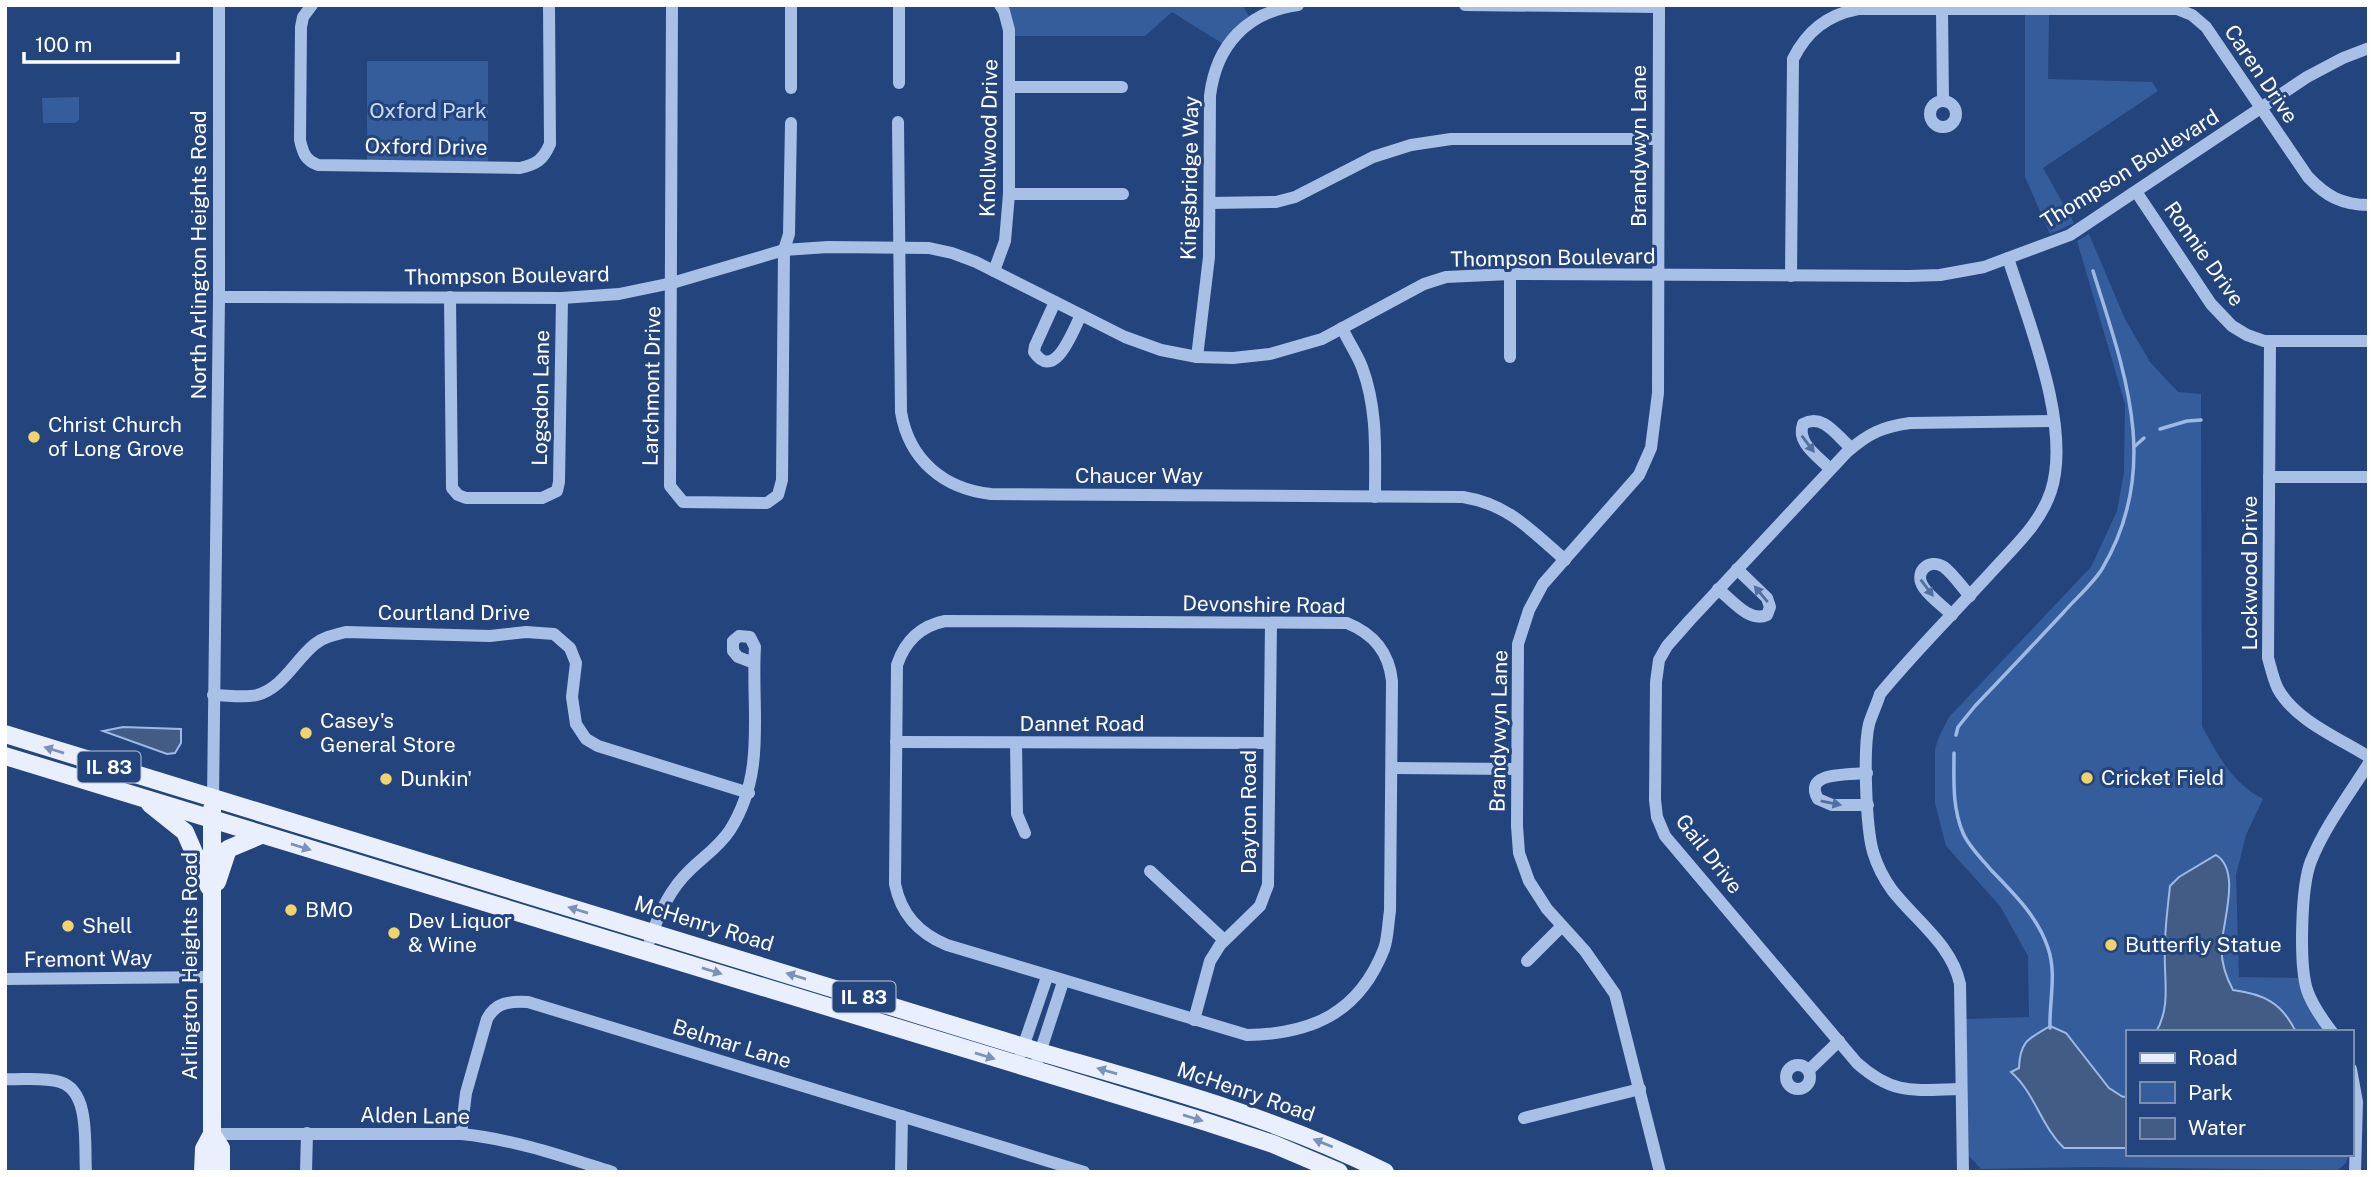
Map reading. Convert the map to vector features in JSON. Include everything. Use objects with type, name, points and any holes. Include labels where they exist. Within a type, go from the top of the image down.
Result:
[{"type":"main road","name":"McHenry Road","points":[[5,734],[1258,1118],[1326,1144],[1385,1172]]},
{"type":"main road","name":"McHenry Road","points":[[5,756],[1273,1144],[1339,1172]]},
{"type":"main road","points":[[139,796],[185,832],[212,895]]},
{"type":"main road","name":"Arlington Heights Road","points":[[204,1172],[204,1149],[212,1134],[213,799]]},
{"type":"main road","points":[[212,895],[228,849],[261,835]]},
{"type":"main road","name":"Arlington Heights Road","points":[[212,1134],[221,1148],[221,1172]]},
{"type":"street","name":"North Arlington Heights Road","points":[[213,799],[219,297],[219,5]]},
{"type":"street","name":"Oxford Drive","points":[[309,7],[301,27],[300,140],[309,162],[318,165],[520,167],[536,164],[545,156],[550,144],[549,5]]},
{"type":"street","name":"Larchmont Drive","points":[[672,5],[670,486],[683,502],[767,503],[778,495],[782,480],[784,250]]},
{"type":"street","points":[[791,5],[791,88]]},
{"type":"street","points":[[899,5],[899,83]]},
{"type":"street","name":"Knollwood Drive","points":[[994,271],[1005,241],[1009,194],[1009,30],[1000,5]]},
{"type":"street","name":"Kingsbridge Way","points":[[1197,357],[1209,257],[1210,96],[1213,76],[1221,54],[1234,36],[1268,12],[1298,5]]},
{"type":"street","points":[[1465,5],[1659,6]]},
{"type":"street","name":"Brandywyn Lane","points":[[1659,6],[1658,393],[1651,448],[1639,475],[1543,584],[1529,610],[1518,644],[1517,826],[1520,853],[1529,881],[1546,909],[1591,958],[1615,994],[1660,1172]]},
{"type":"street","name":"Caren Drive","points":[[1791,276],[1793,59],[1801,42],[1824,21],[1839,13],[1858,9],[2177,9],[2192,15],[2206,27],[2308,177],[2322,192],[2337,201],[2369,205]]},
{"type":"street","points":[[1942,9],[1943,101]]},
{"type":"street","name":"Thompson Boulevard","points":[[219,297],[562,298],[619,294],[672,283],[784,250],[898,246],[951,253],[1149,346],[1197,357],[1233,358],[1270,354],[1322,339],[1424,284],[1446,277],[1510,274],[1940,275],[1984,267],[2070,235],[2308,77],[2343,58],[2369,48]]},
{"type":"street","points":[[1009,87],[1122,87]]},
{"type":"street","points":[[784,250],[789,234],[791,122]]},
{"type":"street","name":"Chaucer Way","points":[[898,122],[903,426],[914,449],[927,466],[947,481],[975,493],[991,494],[1463,497],[1482,500],[1513,515],[1565,560]]},
{"type":"street","points":[[1210,203],[1276,202],[1295,197],[1373,157],[1411,145],[1451,139],[1658,139]]},
{"type":"street","name":"Ronnie Drive","points":[[2137,193],[2211,304],[2231,326],[2247,335],[2270,341],[2369,341]]},
{"type":"street","points":[[1009,194],[1123,194]]},
{"type":"street","points":[[1963,1172],[1960,984],[1957,968],[1947,951],[1892,890],[1881,873],[1870,837],[1866,749],[1869,725],[1880,694],[2032,527],[2051,491],[2056,458],[2054,421],[2044,369],[2008,258]]},
{"type":"street","points":[[1510,274],[1510,357]]},
{"type":"street","name":"Logsdon Lane","points":[[450,297],[452,488],[458,495],[466,498],[542,498],[557,491],[562,298]]},
{"type":"street","points":[[1055,302],[1035,346],[1034,352],[1042,360],[1050,362],[1056,359],[1081,315]]},
{"type":"street","points":[[1342,328],[1361,365],[1371,398],[1375,423],[1375,497]]},
{"type":"street","name":"Lockwood Drive","points":[[2270,341],[2268,658],[2277,687],[2301,715],[2369,757]]},
{"type":"street","points":[[1830,469],[1803,442],[1800,433],[1803,424],[1812,419],[1820,420],[1851,448]]},
{"type":"street","name":"Gail Drive","points":[[1961,1089],[1906,1090],[1887,1085],[1857,1063],[1665,836],[1657,817],[1655,800],[1656,682],[1659,660],[1667,646],[1718,589],[1830,469],[1867,435],[1887,426],[1910,423],[2054,421]]},
{"type":"street","points":[[2269,477],[2369,477]]},
{"type":"street","points":[[1952,615],[1923,587],[1920,578],[1922,570],[1935,563],[1945,568],[1970,596]]},
{"type":"street","points":[[1718,589],[1750,616],[1760,618],[1767,615],[1770,607],[1767,598],[1737,569]]},
{"type":"street","name":"Devonshire Road","points":[[945,621],[1271,623],[1348,623],[1364,630],[1385,652],[1392,681],[1390,911],[1385,947],[1373,972],[1353,1000],[1329,1019],[1306,1028],[1276,1035],[1247,1035],[1047,977],[934,940],[916,927],[902,909],[895,884],[897,665],[912,637],[935,623],[945,621]]},
{"type":"street","name":"Dayton Road","points":[[1194,1020],[1210,961],[1224,940],[1260,906],[1268,885],[1271,623]]},
{"type":"street","name":"Courtland Drive","points":[[213,695],[254,696],[265,692],[278,684],[314,645],[330,636],[346,632],[490,636],[544,632],[562,639],[575,658],[572,711],[576,724],[586,738],[598,746],[749,793]]},
{"type":"street","points":[[647,951],[652,932],[670,892],[729,832],[749,793],[755,757],[754,663]]},
{"type":"street","name":"Dannet Road","points":[[896,742],[1269,743]]},
{"type":"street","points":[[1016,743],[1017,814],[1025,833]]},
{"type":"street","points":[[2329,1029],[2308,991],[2303,972],[2305,883],[2311,862],[2325,833],[2369,763]]},
{"type":"street","points":[[1392,768],[1517,769]]},
{"type":"street","points":[[1867,773],[1824,777],[1816,781],[1814,793],[1826,804],[1868,805]]},
{"type":"street","points":[[1150,871],[1224,940]]},
{"type":"street","points":[[1527,961],[1562,926]]},
{"type":"street","name":"Fremont Way","points":[[5,979],[213,977]]},
{"type":"street","points":[[1025,1068],[1047,977]]},
{"type":"street","points":[[1031,1049],[1063,982]]},
{"type":"street","name":"Belmar Lane","points":[[461,1134],[466,1093],[488,1019],[491,1012],[501,1004],[517,1001],[528,1002],[1084,1172]]},
{"type":"street","points":[[1809,1070],[1839,1041]]},
{"type":"street","points":[[5,1079],[59,1082],[76,1092],[82,1110],[86,1172]]},
{"type":"street","points":[[2355,1172],[2362,1087]]},
{"type":"street","points":[[1524,1118],[1640,1089]]},
{"type":"street","points":[[901,1172],[902,1116]]},
{"type":"street","points":[[306,1172],[307,1133]]},
{"type":"street","name":"Alden Lane","points":[[212,1134],[461,1134],[510,1140],[612,1172]]},
{"type":"green space","points":[[1006,5],[1242,5],[1249,16],[1223,44],[1172,12],[1145,36],[1014,36]]},
{"type":"green space","points":[[2025,15],[2049,15],[2048,79],[2152,82],[2158,91],[2043,168],[2074,223],[2050,234],[2025,177]]},
{"type":"green space","name":"Oxford Park","points":[[367,61],[488,61],[488,161],[367,161]]},
{"type":"green space","points":[[79,97],[79,120],[75,123],[43,123],[42,98]]},
{"type":"green space","points":[[2089,234],[2125,319],[2150,362],[2178,392],[2201,394],[2202,726],[2234,777],[2263,799],[2246,835],[2236,875],[2239,977],[2298,978],[2306,1001],[2323,1030],[2126,1030],[2126,1156],[2348,1156],[2346,1163],[2338,1170],[2089,1167],[1981,1169],[1969,1156],[1966,1019],[2029,1017],[2028,956],[2000,906],[1946,846],[1935,803],[1935,749],[1949,717],[2091,567],[2117,511],[2124,473],[2125,404],[2077,241]]},
{"type":"water","points":[[123,727],[181,729],[181,743],[175,753],[167,754],[103,731]]},
{"type":"water","points":[[2216,855],[2223,862],[2228,872],[2229,896],[2222,955],[2230,984],[2233,990],[2254,994],[2271,1002],[2285,1014],[2295,1030],[2157,1030],[2165,1001],[2165,939],[2170,886],[2179,877]]},
{"type":"water","points":[[2050,1026],[2066,1033],[2109,1088],[2126,1096],[2126,1148],[2064,1148],[2056,1139],[2026,1090],[2011,1072],[2019,1068],[2023,1046]]},
{"type":"waterway","points":[[1956,735],[1958,727],[1975,706],[2093,581],[2102,569],[2120,531],[2130,494],[2134,457],[2132,420],[2126,383],[2093,271]]},
{"type":"waterway","points":[[2160,429],[2201,420]]},
{"type":"waterway","points":[[2135,446],[2144,438]]},
{"type":"waterway","points":[[1954,753],[1955,803],[1963,833],[1976,853],[2032,916],[2048,948],[2052,978],[2050,1028]]},
{"type":"place","name":"Christ Church of Long Grove","points":[[34,437]]},
{"type":"place","name":"Casey's General Store","points":[[306,733]]},
{"type":"place","name":"Cricket Field","points":[[2087,778]]},
{"type":"place","name":"Dunkin'","points":[[386,779]]},
{"type":"place","name":"BMO","points":[[291,910]]},
{"type":"place","name":"Shell","points":[[68,926]]},
{"type":"place","name":"Dev Liquor & Wine","points":[[394,933]]},
{"type":"place","name":"Butterfly Statue","points":[[2111,945]]}]
